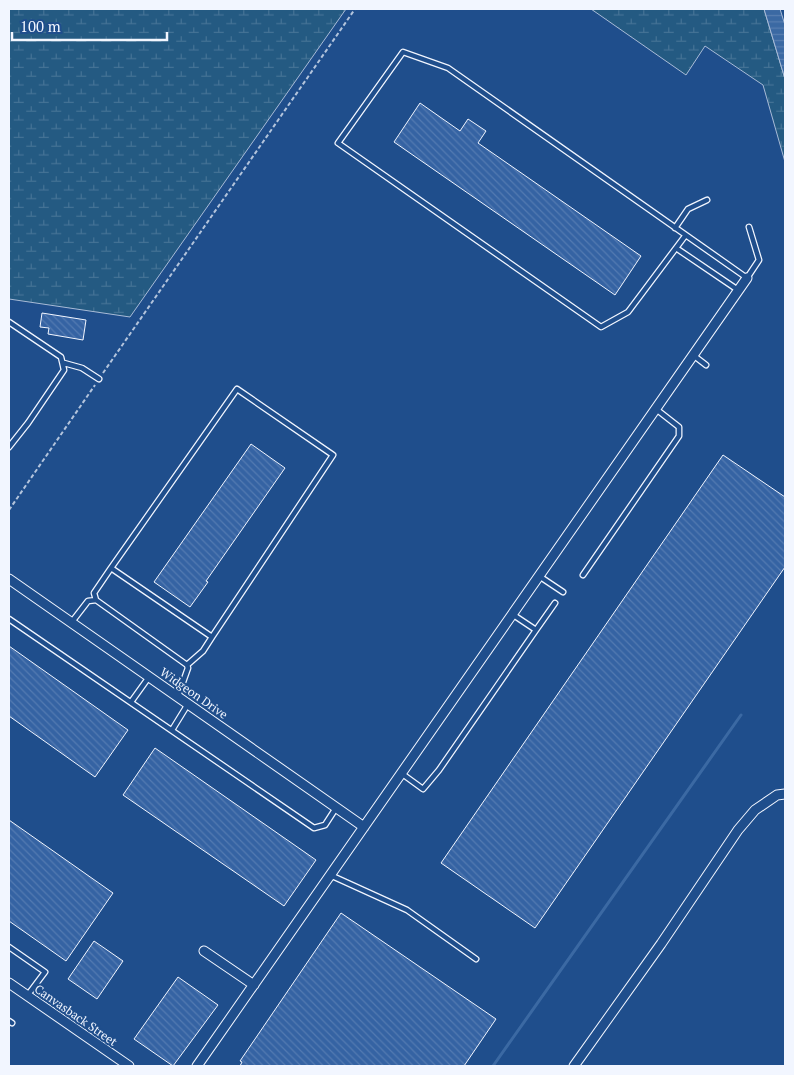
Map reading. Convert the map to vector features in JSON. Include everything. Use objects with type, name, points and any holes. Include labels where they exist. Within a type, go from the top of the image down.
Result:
[{"type":"street","points":[[197,1066],[747,278]]},
{"type":"street","name":"Widgeon Drive","points":[[9,579],[364,826]]},
{"type":"street","points":[[574,1066],[662,944],[738,830],[755,810],[777,795],[785,794]]},
{"type":"street","points":[[204,951],[254,985]]},
{"type":"street","name":"Canvasback Street","points":[[9,983],[129,1066]]},
{"type":"lane","points":[[686,236],[628,312],[601,327],[338,144],[402,52],[448,68],[747,278],[759,260],[749,227]]},
{"type":"lane","points":[[675,228],[688,209],[707,200]]},
{"type":"lane","points":[[676,248],[738,290]]},
{"type":"lane","points":[[9,322],[61,358],[64,363],[64,370],[59,379],[9,447]]},
{"type":"lane","points":[[693,355],[706,365]]},
{"type":"lane","points":[[64,363],[82,368],[99,379]]},
{"type":"lane","points":[[178,697],[188,668],[187,665],[203,651],[333,454],[237,389],[94,592],[96,600],[187,665]]},
{"type":"lane","points":[[584,575],[679,436],[679,427],[656,409]]},
{"type":"lane","points":[[111,568],[212,637]]},
{"type":"lane","points":[[539,576],[562,592]]},
{"type":"lane","points":[[71,623],[88,601],[96,600]]},
{"type":"lane","points":[[401,773],[424,789],[555,603]]},
{"type":"lane","points":[[512,614],[536,630]]},
{"type":"lane","points":[[9,619],[314,828],[324,825],[336,807]]},
{"type":"lane","points":[[131,702],[149,676]]},
{"type":"lane","points":[[172,730],[188,704]]},
{"type":"lane","points":[[330,875],[407,910],[476,960]]},
{"type":"lane","points":[[9,947],[45,972],[27,996]]},
{"type":"path","points":[[9,510],[355,9]]},
{"type":"green space","points":[[9,9],[346,9],[130,317],[9,299]]},
{"type":"green space","points":[[591,9],[764,9],[785,79],[785,162],[763,85],[705,46],[686,75]]},
{"type":"shaded area","points":[[764,9],[780,9],[785,25],[785,79]]},
{"type":"building","points":[[420,103],[460,131],[468,119],[486,131],[478,143],[641,256],[615,295],[394,142]]},
{"type":"building","points":[[42,313],[86,320],[83,340],[48,334],[49,328],[40,327]]},
{"type":"building","points":[[251,444],[285,468],[190,607],[154,582]]},
{"type":"building","points":[[723,455],[785,497],[785,567],[535,928],[441,863]]},
{"type":"building","points":[[9,646],[128,730],[95,777],[9,716]]},
{"type":"building","points":[[155,748],[316,860],[284,906],[123,795]]},
{"type":"building","points":[[9,820],[113,893],[66,961],[9,921]]},
{"type":"building","points":[[341,913],[496,1019],[464,1066],[240,1066],[242,1062],[240,1061]]},
{"type":"building","points":[[94,941],[123,961],[97,999],[68,979]]},
{"type":"building","points":[[178,977],[218,1005],[173,1066],[134,1039]]},
{"type":"waterway","points":[[493,1066],[741,715]]}]
